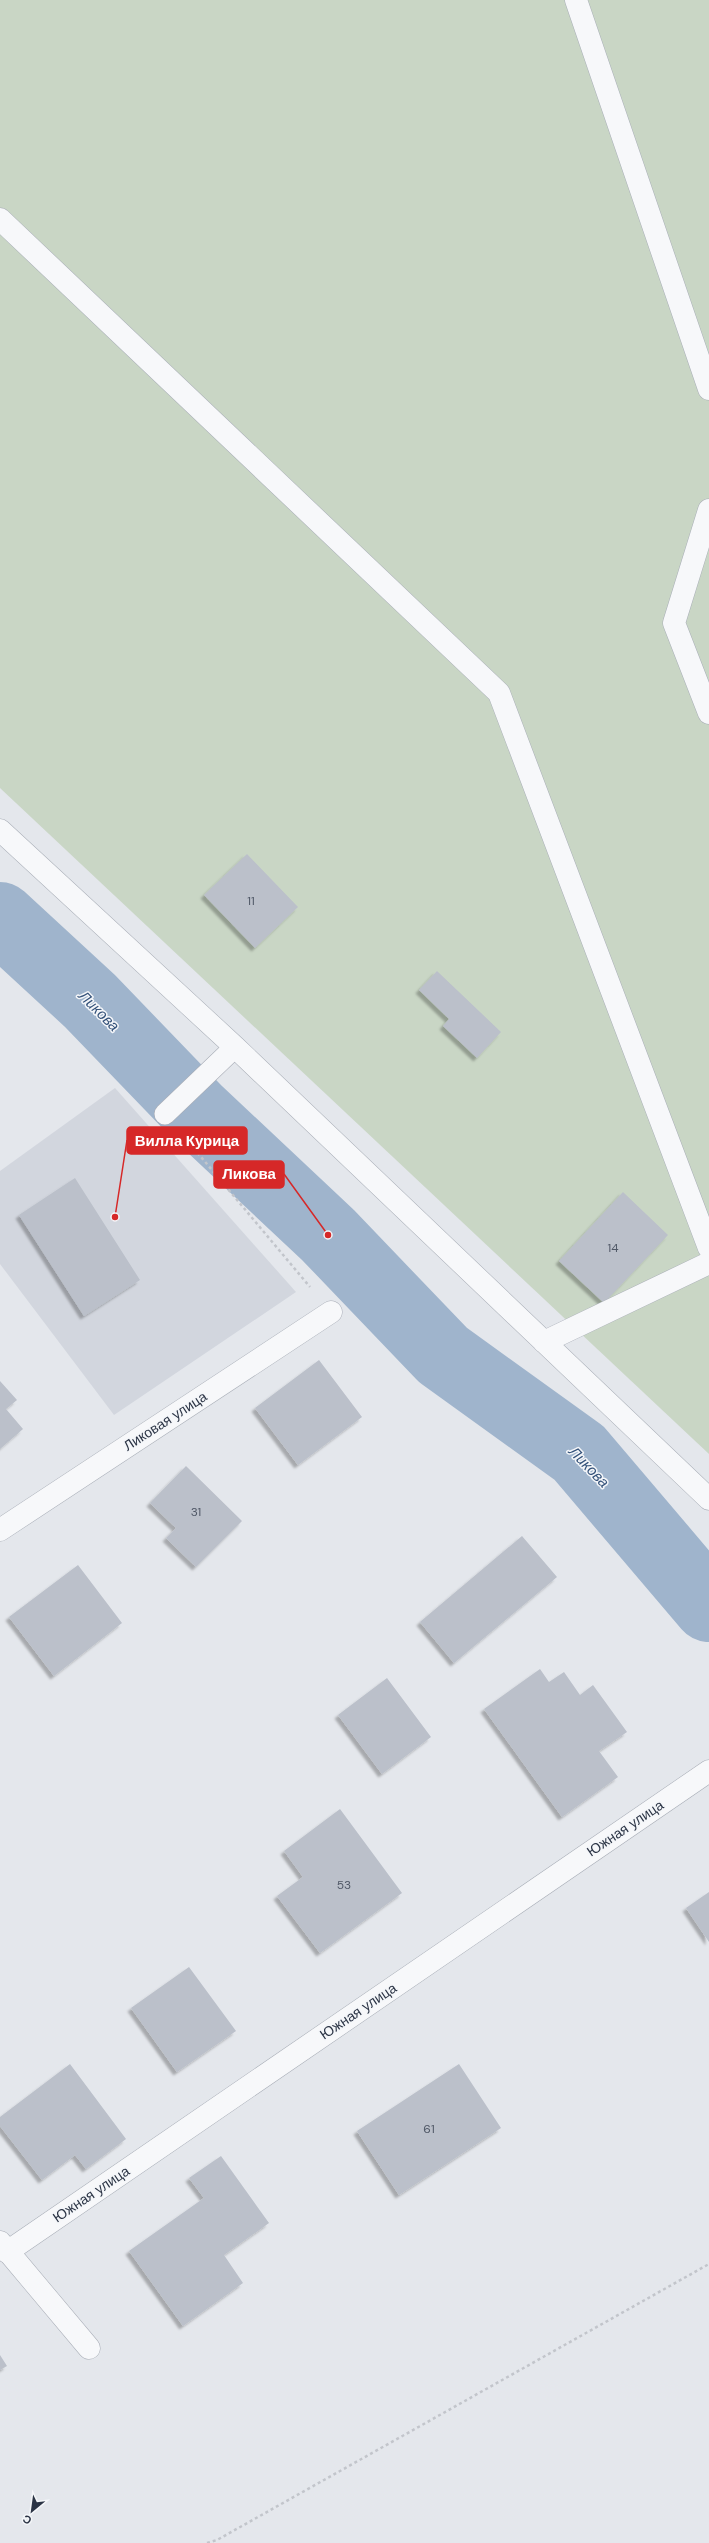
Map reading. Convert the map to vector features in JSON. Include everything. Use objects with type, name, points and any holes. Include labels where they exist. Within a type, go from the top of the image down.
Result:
[{"type":"street","points":[[576,0],[709,389]]},
{"type":"street","points":[[0,219],[499,693],[709,1248]]},
{"type":"street","points":[[709,510],[674,623],[709,713]]},
{"type":"street","points":[[0,830],[234,1047],[709,1499]]},
{"type":"street","points":[[544,1342],[709,1263]]},
{"type":"street","name":"Ликовая улица","points":[[0,1530],[331,1312]]},
{"type":"street","name":"Южная улица","points":[[89,2348],[3,2247],[709,1771]]},
{"type":"lane","points":[[165,1114],[234,1047]]},
{"type":"path","points":[[165,1114],[331,1312]]},
{"type":"path","points":[[207,2543],[218,2540],[709,2264]]},
{"type":"shaded area","points":[[115,1088],[296,1292],[114,1415],[0,1264],[0,1171]]},
{"type":"green space","points":[[0,0],[709,0],[709,1454],[0,788]]},
{"type":"building","points":[[247,854],[298,907],[255,948],[204,895]]},
{"type":"building","points":[[437,971],[501,1032],[477,1058],[443,1026],[449,1019],[419,990]]},
{"type":"building","points":[[75,1178],[140,1280],[84,1316],[19,1215]]},
{"type":"building","points":[[623,1192],[668,1235],[604,1303],[559,1261]]},
{"type":"building","points":[[319,1360],[362,1417],[298,1465],[255,1408]]},
{"type":"building","points":[[0,1381],[17,1400],[6,1409],[23,1429],[0,1449]]},
{"type":"building","points":[[186,1466],[242,1521],[196,1567],[166,1538],[176,1528],[150,1503]]},
{"type":"building","points":[[522,1536],[557,1577],[454,1663],[420,1622]]},
{"type":"building","points":[[78,1565],[122,1623],[54,1676],[9,1617]]},
{"type":"building","points":[[540,1669],[549,1682],[564,1672],[580,1695],[593,1685],[627,1732],[599,1751],[618,1777],[562,1817],[484,1709]]},
{"type":"building","points":[[387,1678],[431,1737],[382,1774],[338,1715]]},
{"type":"building","points":[[340,1809],[402,1893],[320,1953],[277,1896],[303,1877],[284,1851]]},
{"type":"building","points":[[709,1892],[709,1942],[686,1908]]},
{"type":"building","points":[[189,1967],[236,2031],[177,2072],[131,2008]]},
{"type":"building","points":[[70,2064],[126,2139],[86,2169],[75,2155],[42,2180],[0,2126],[0,2117]]},
{"type":"building","points":[[459,2064],[501,2128],[399,2195],[357,2131]]},
{"type":"building","points":[[221,2156],[269,2223],[224,2255],[243,2283],[183,2326],[129,2251],[204,2198],[189,2178]]},
{"type":"building","points":[[0,2355],[7,2366],[0,2370]]},
{"type":"waterway","name":"Ликова","points":[[0,918],[90,1001],[196,1111],[328,1235],[443,1355],[579,1453],[709,1606]]},
{"type":"place","name":"Вилла Курица","points":[[115,1217]]},
{"type":"place","name":"Ликова","points":[[328,1235]]}]
